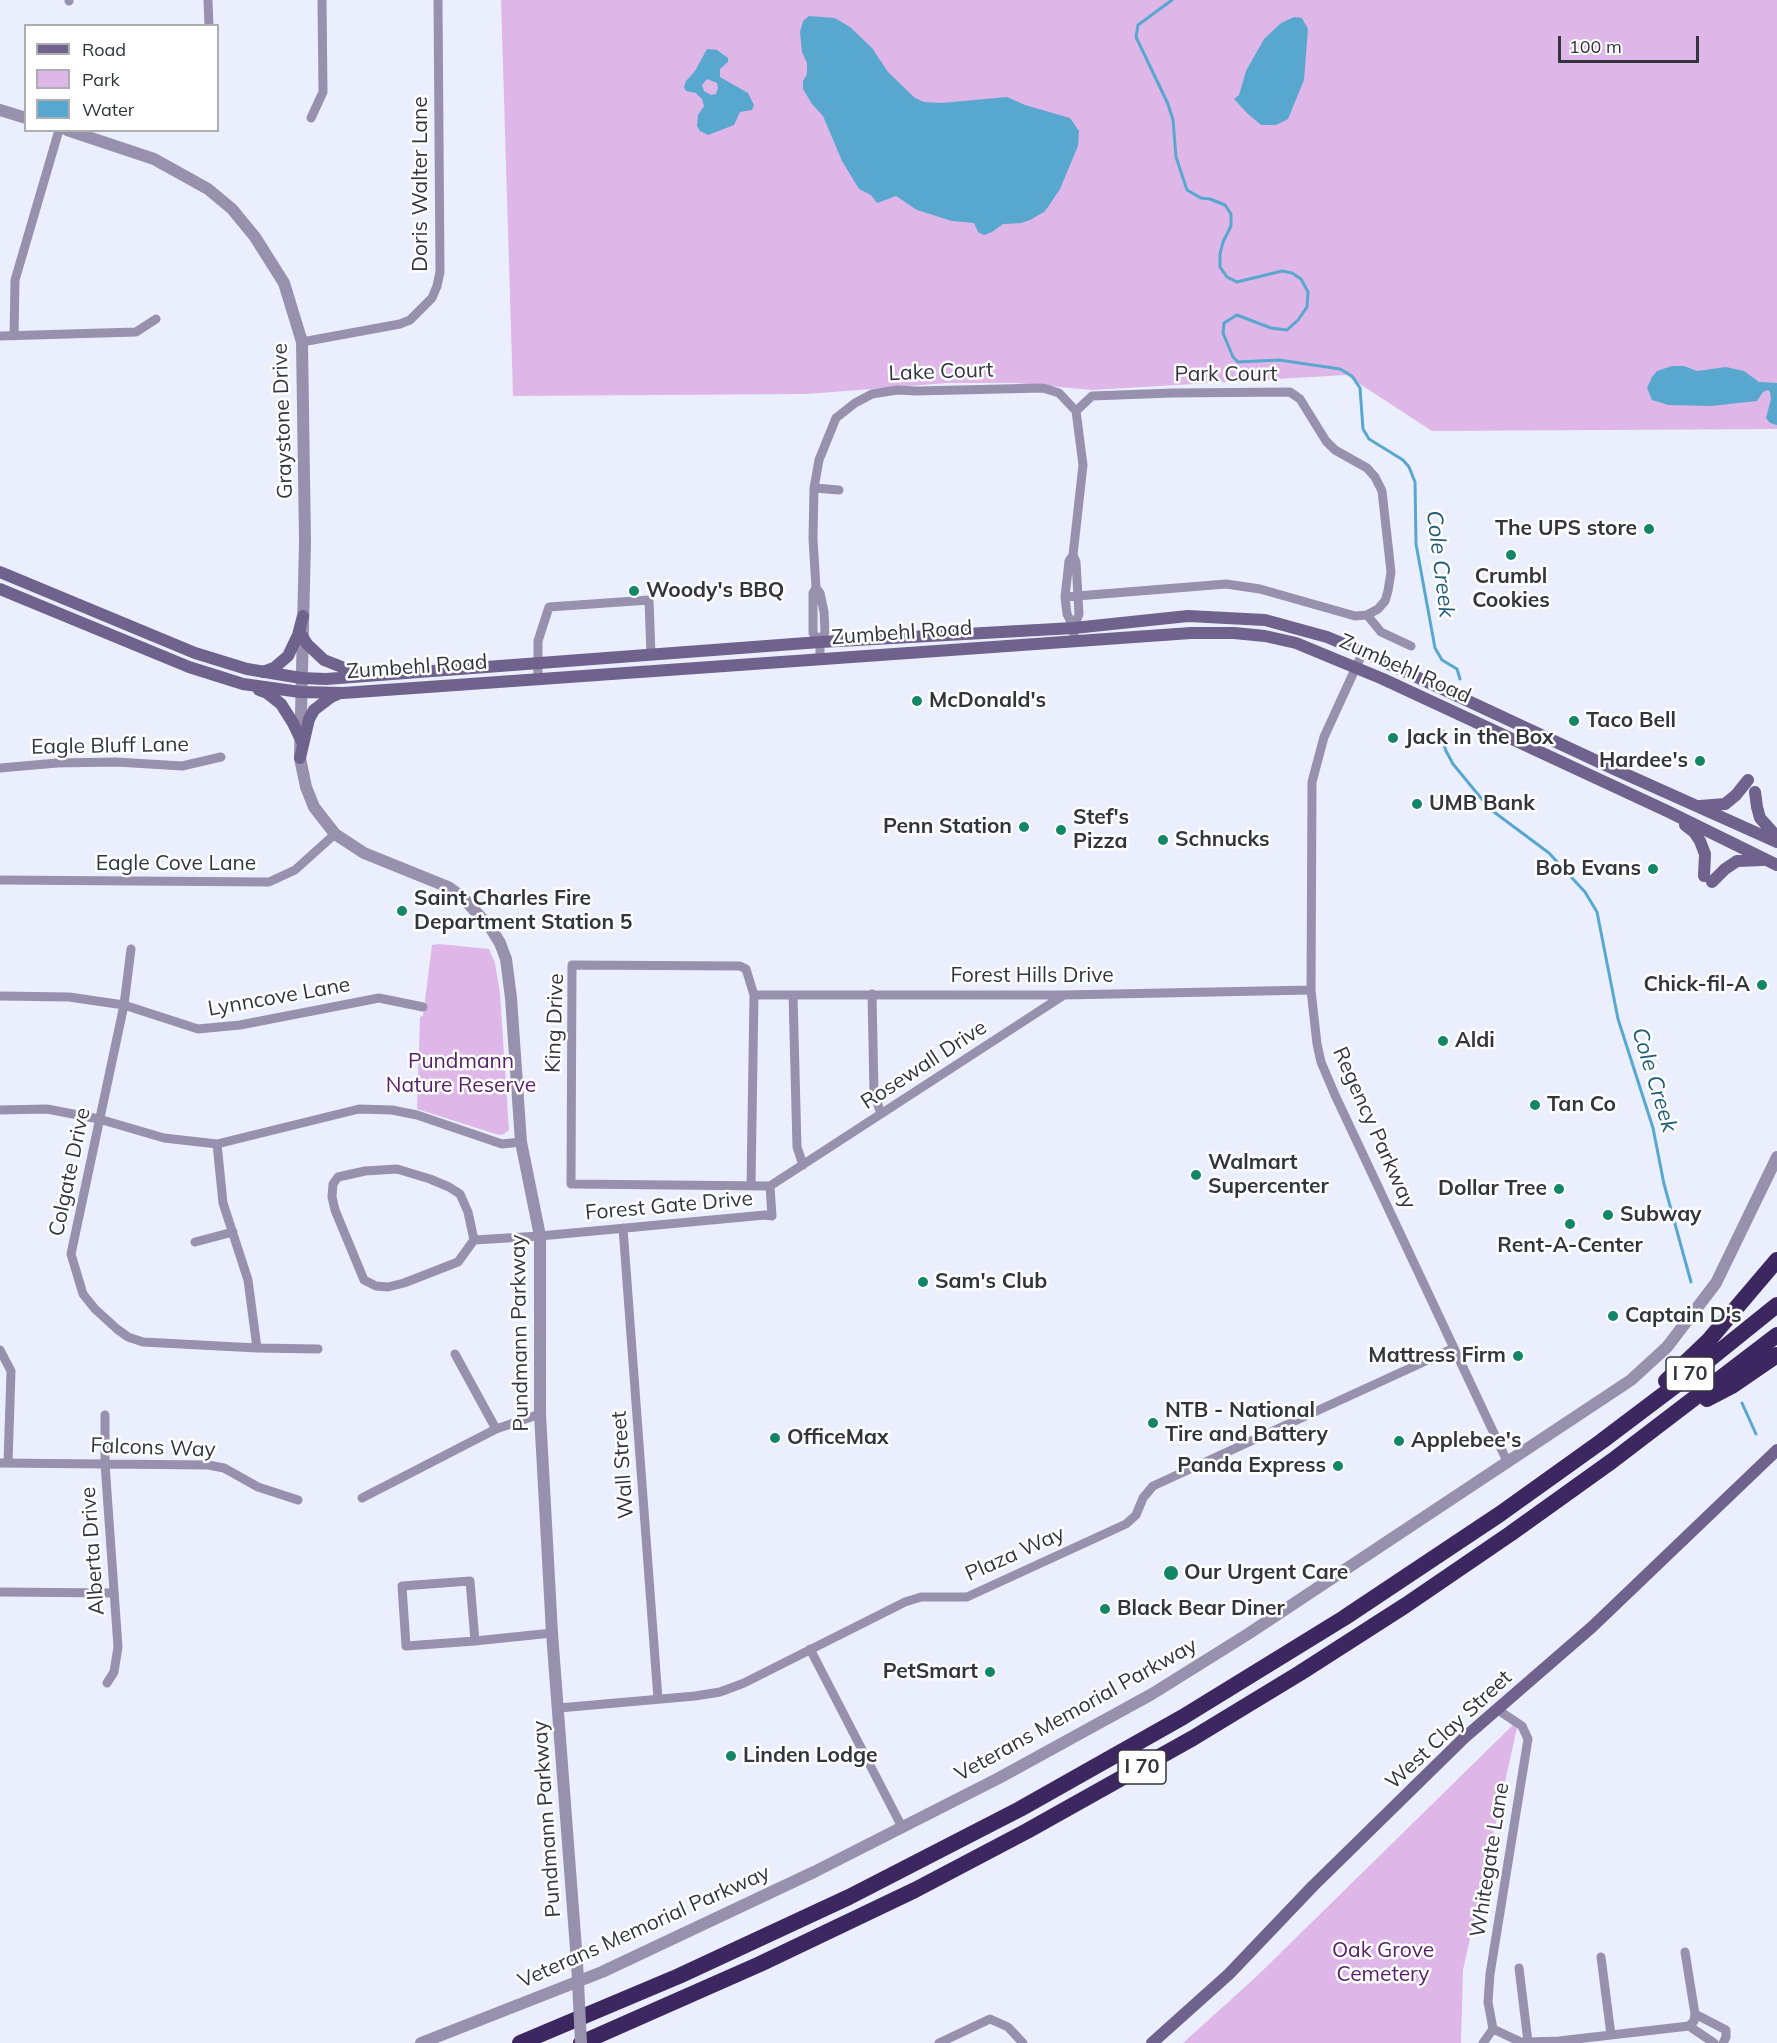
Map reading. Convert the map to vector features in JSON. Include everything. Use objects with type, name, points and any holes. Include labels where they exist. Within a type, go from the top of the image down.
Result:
[{"type":"highway","points":[[1602,1441],[1709,1340],[1777,1260]]},
{"type":"highway","name":"I 70","points":[[520,2043],[679,1976],[802,1919],[960,1841],[1077,1778],[1232,1688],[1344,1618],[1500,1514],[1602,1441],[1777,1305]]},
{"type":"highway","name":"I 70","points":[[580,2043],[740,1974],[906,1894],[1027,1831],[1156,1759],[1282,1684],[1406,1605],[1545,1510],[1777,1335]]},
{"type":"highway","points":[[1664,1422],[1732,1386],[1777,1355]]},
{"type":"main road","name":"Zumbehl Road","points":[[0,572],[195,653],[247,669],[301,678],[820,642],[1074,628],[1188,616],[1265,620],[1327,637],[1363,652],[1777,842]]},
{"type":"main road","name":"Zumbehl Road","points":[[0,589],[179,663],[243,684],[300,692],[343,693],[1191,633],[1264,636],[1296,643],[1356,668],[1667,811],[1772,862]]},
{"type":"main road","points":[[263,672],[274,668],[288,657],[298,635],[303,616]]},
{"type":"main road","points":[[302,636],[324,660],[342,669],[364,675]]},
{"type":"main road","points":[[243,684],[267,693],[281,704],[288,712],[301,740]]},
{"type":"main road","points":[[300,758],[309,719],[314,710],[331,697],[343,693]]},
{"type":"main road","points":[[1497,732],[1504,718]]},
{"type":"main road","points":[[1695,805],[1704,807],[1725,804],[1748,780]]},
{"type":"main road","points":[[1755,792],[1756,807],[1760,818],[1777,837]]},
{"type":"main road","points":[[1667,811],[1694,832],[1700,841],[1705,854],[1708,879],[1737,861],[1772,862]]},
{"type":"main road","name":"West Clay Street","points":[[1152,2043],[1229,1974],[1313,1886],[1438,1764],[1592,1627],[1777,1450]]},
{"type":"street","points":[[208,0],[208,24]]},
{"type":"street","points":[[311,118],[322,92],[322,0]]},
{"type":"street","name":"Doris Walter Lane","points":[[302,342],[400,324],[410,320],[432,298],[437,286],[441,272],[438,0]]},
{"type":"street","points":[[0,110],[24,117]]},
{"type":"street","points":[[14,336],[15,280],[58,132]]},
{"type":"street","name":"Graystone Drive","points":[[73,132],[154,159],[208,189],[232,209],[255,237],[284,283],[302,342],[305,483],[300,692]]},
{"type":"street","points":[[0,336],[136,332],[156,320]]},
{"type":"street","name":"Lake Court","points":[[820,658],[820,642],[825,632],[824,612],[820,593],[816,588],[813,539],[814,488],[819,460],[836,418],[855,402],[872,394],[897,390],[1043,388],[1059,393],[1076,411]]},
{"type":"street","name":"Park Court","points":[[1076,411],[1092,396],[1290,392],[1300,399],[1326,441],[1344,456],[1368,468],[1382,491],[1391,572],[1385,601],[1378,609],[1367,615]]},
{"type":"street","points":[[1074,628],[1066,615],[1065,597],[1069,561],[1073,555],[1083,465],[1076,411]]},
{"type":"street","points":[[814,488],[839,490]]},
{"type":"street","points":[[1073,555],[1076,562],[1079,614],[1074,628],[1074,642]]},
{"type":"street","points":[[1065,597],[1226,584],[1260,589],[1355,616],[1367,615],[1381,632],[1412,646]]},
{"type":"street","points":[[538,678],[538,641],[549,607],[649,600],[651,655]]},
{"type":"street","name":"Regency Parkway","points":[[1363,652],[1324,737],[1312,782],[1311,990],[1321,1062],[1508,1461]]},
{"type":"street","name":"Pundmann Parkway","points":[[300,692],[300,758],[306,787],[314,807],[335,834],[364,854],[448,887],[478,912],[500,943],[506,959],[510,981],[521,1142],[540,1236],[540,1414],[552,1633],[577,1962],[580,2043]]},
{"type":"street","name":"Eagle Bluff Lane","points":[[0,768],[57,763],[116,762],[182,766],[221,757]]},
{"type":"street","name":"Eagle Cove Lane","points":[[0,880],[269,882],[295,870],[335,834]]},
{"type":"street","name":"Colgate Drive","points":[[131,949],[124,1005],[71,1254],[83,1294],[95,1309],[117,1329],[143,1342],[257,1348],[318,1348]]},
{"type":"street","name":"King Drive","points":[[572,965],[741,966],[748,974],[754,995],[751,1185],[570,1184],[572,965]]},
{"type":"street","name":"Forest Hills Drive","points":[[754,995],[1311,990]]},
{"type":"street","points":[[872,994],[874,1093],[881,1114]]},
{"type":"street","name":"Rosewall Drive","points":[[770,1186],[1064,994]]},
{"type":"street","points":[[793,995],[797,1147],[803,1165]]},
{"type":"street","name":"Lynncove Lane","points":[[0,996],[69,997],[124,1005],[198,1029],[240,1025],[379,998],[423,1007]]},
{"type":"street","points":[[0,1110],[47,1109],[99,1119],[164,1138],[217,1144],[359,1109],[392,1110],[417,1115],[502,1144],[521,1142]]},
{"type":"street","points":[[217,1144],[223,1203],[248,1281],[257,1348]]},
{"type":"street","name":"Veterans Memorial Parkway","points":[[421,2043],[602,1972],[813,1872],[999,1778],[1152,1694],[1248,1634],[1631,1380],[1667,1347],[1716,1283],[1777,1156]]},
{"type":"street","points":[[397,1170],[430,1179],[460,1194],[468,1212],[474,1240],[458,1262],[404,1283],[388,1287],[376,1286],[364,1280],[339,1220],[332,1197],[333,1184],[338,1177],[365,1171],[397,1170]]},
{"type":"street","points":[[751,1185],[770,1186]]},
{"type":"street","name":"Forest Gate Drive","points":[[474,1240],[772,1216],[770,1186]]},
{"type":"street","name":"Wall Street","points":[[623,1228],[658,1700]]},
{"type":"street","points":[[195,1242],[233,1232]]},
{"type":"street","name":"Plaza Way","points":[[559,1708],[658,1700],[720,1692],[744,1683],[914,1599],[939,1596],[967,1597],[1126,1524],[1136,1515],[1143,1498],[1153,1486],[1454,1348]]},
{"type":"street","points":[[0,1350],[11,1371],[4,1463]]},
{"type":"street","points":[[455,1354],[496,1429]]},
{"type":"street","points":[[362,1498],[496,1429],[540,1414]]},
{"type":"street","name":"Alberta Drive","points":[[105,1415],[105,1464],[118,1647],[114,1672],[107,1683]]},
{"type":"street","name":"Falcons Way","points":[[4,1463],[216,1466],[258,1487],[298,1500]]},
{"type":"street","points":[[475,1641],[471,1581],[402,1586],[406,1647],[475,1641],[552,1633]]},
{"type":"street","points":[[0,1592],[113,1593]]},
{"type":"street","points":[[810,1649],[903,1827]]},
{"type":"street","name":"Whitegate Lane","points":[[1493,2029],[1488,2001],[1490,1974],[1528,1739],[1522,1726],[1498,1710]]},
{"type":"street","points":[[1685,1952],[1695,2014],[1689,2026]]},
{"type":"street","points":[[1601,1957],[1611,2035]]},
{"type":"street","points":[[1519,1968],[1528,2042]]},
{"type":"street","points":[[1695,2014],[1726,2030],[1723,2043]]},
{"type":"street","points":[[939,2043],[990,2019],[1008,2027],[1023,2043]]},
{"type":"street","points":[[1483,2043],[1493,2029],[1521,2042],[1559,2042],[1689,2026],[1714,2043]]},
{"type":"street","points":[[1645,2032],[1645,2043]]},
{"type":"green space","points":[[501,0],[1777,0],[1777,429],[1432,431],[1346,375],[1092,390],[1016,383],[947,383],[807,394],[513,396]]},
{"type":"green space","name":"Pundmann Nature Reserve","points":[[432,945],[489,949],[495,963],[500,993],[509,1130],[504,1134],[499,1135],[417,1109],[420,1017],[423,1016]]},
{"type":"green space","name":"Oak Grove Cemetery","points":[[1519,1719],[1463,1970],[1461,2043],[1183,2043],[1257,1976]]},
{"type":"water","points":[[809,16],[835,18],[850,27],[872,48],[888,72],[915,98],[924,102],[941,103],[1007,97],[1025,105],[1070,118],[1079,131],[1078,146],[1060,189],[1044,212],[1021,223],[1003,224],[984,235],[978,232],[974,223],[952,221],[917,210],[896,196],[877,203],[871,195],[859,189],[842,161],[823,116],[803,89],[807,63],[802,52],[800,32],[803,21]]},
{"type":"water","points":[[1294,17],[1302,18],[1308,29],[1304,80],[1288,119],[1276,125],[1261,125],[1234,99],[1239,95],[1246,71],[1264,39],[1281,23]]},
{"type":"water","points":[[707,49],[717,50],[728,58],[728,62],[720,69],[720,77],[748,93],[754,105],[752,110],[740,112],[734,125],[708,135],[700,131],[697,126],[698,115],[704,106],[702,99],[696,93],[686,91],[684,87]],"holes":[[[707,79],[717,83],[716,94],[711,95],[704,91],[702,85]]]},
{"type":"water","points":[[1672,366],[1684,366],[1697,371],[1726,367],[1744,371],[1759,382],[1777,383],[1777,425],[1770,423],[1766,418],[1771,399],[1768,390],[1763,392],[1757,401],[1711,406],[1668,405],[1652,400],[1647,388],[1652,377],[1657,371]]},
{"type":"waterway","name":"Cole Creek","points":[[1172,0],[1138,25],[1136,37],[1168,104],[1173,120],[1176,157],[1187,190],[1201,198],[1225,205],[1231,214],[1231,226],[1220,254],[1220,267],[1227,277],[1237,282],[1282,271],[1292,273],[1301,279],[1308,292],[1307,307],[1287,330],[1271,328],[1237,315],[1224,323],[1223,333],[1233,357],[1238,362],[1279,360],[1340,369],[1352,376],[1360,388],[1363,429],[1369,439],[1403,460],[1409,467],[1415,482],[1416,544],[1435,648],[1442,660],[1457,669],[1460,679]]},
{"type":"waterway","name":"Cole Creek","points":[[1443,731],[1442,739],[1453,764],[1490,809],[1549,853],[1585,892],[1597,912],[1618,1019],[1653,1128],[1664,1184],[1691,1282]]},
{"type":"waterway","name":"Cole Creek","points":[[1742,1403],[1756,1434]]},
{"type":"place","name":"The UPS store","points":[[1649,529]]},
{"type":"place","name":"Crumbl Cookies","points":[[1511,555]]},
{"type":"place","name":"Woody's BBQ","points":[[634,591]]},
{"type":"place","name":"McDonald's","points":[[917,701]]},
{"type":"place","name":"Taco Bell","points":[[1574,721]]},
{"type":"place","name":"Jack in the Box","points":[[1393,738]]},
{"type":"place","name":"Hardee's","points":[[1700,761]]},
{"type":"place","name":"UMB Bank","points":[[1417,804]]},
{"type":"place","name":"Penn Station","points":[[1024,827]]},
{"type":"place","name":"Stef's Pizza","points":[[1061,830]]},
{"type":"place","name":"Schnucks","points":[[1163,840]]},
{"type":"place","name":"Bob Evans","points":[[1653,869]]},
{"type":"place","name":"Saint Charles Fire Department Station 5","points":[[402,911]]},
{"type":"place","name":"Chick-fil-A","points":[[1762,985]]},
{"type":"place","name":"Aldi","points":[[1443,1041]]},
{"type":"place","name":"Tan Co","points":[[1535,1105]]},
{"type":"place","name":"Walmart Supercenter","points":[[1196,1175]]},
{"type":"place","name":"Dollar Tree","points":[[1559,1189]]},
{"type":"place","name":"Subway","points":[[1608,1215]]},
{"type":"place","name":"Rent-A-Center","points":[[1570,1224]]},
{"type":"place","name":"Sam's Club","points":[[923,1282]]},
{"type":"place","name":"Captain D's","points":[[1613,1316]]},
{"type":"place","name":"Mattress Firm","points":[[1518,1356]]},
{"type":"place","name":"NTB - National Tire and Battery","points":[[1153,1423]]},
{"type":"place","name":"OfficeMax","points":[[775,1438]]},
{"type":"place","name":"Applebee's","points":[[1399,1441]]},
{"type":"place","name":"Panda Express","points":[[1338,1466]]},
{"type":"place","name":"Our Urgent Care","points":[[1171,1573]]},
{"type":"place","name":"Black Bear Diner","points":[[1105,1609]]},
{"type":"place","name":"PetSmart","points":[[990,1672]]},
{"type":"place","name":"Linden Lodge","points":[[731,1756]]}]
